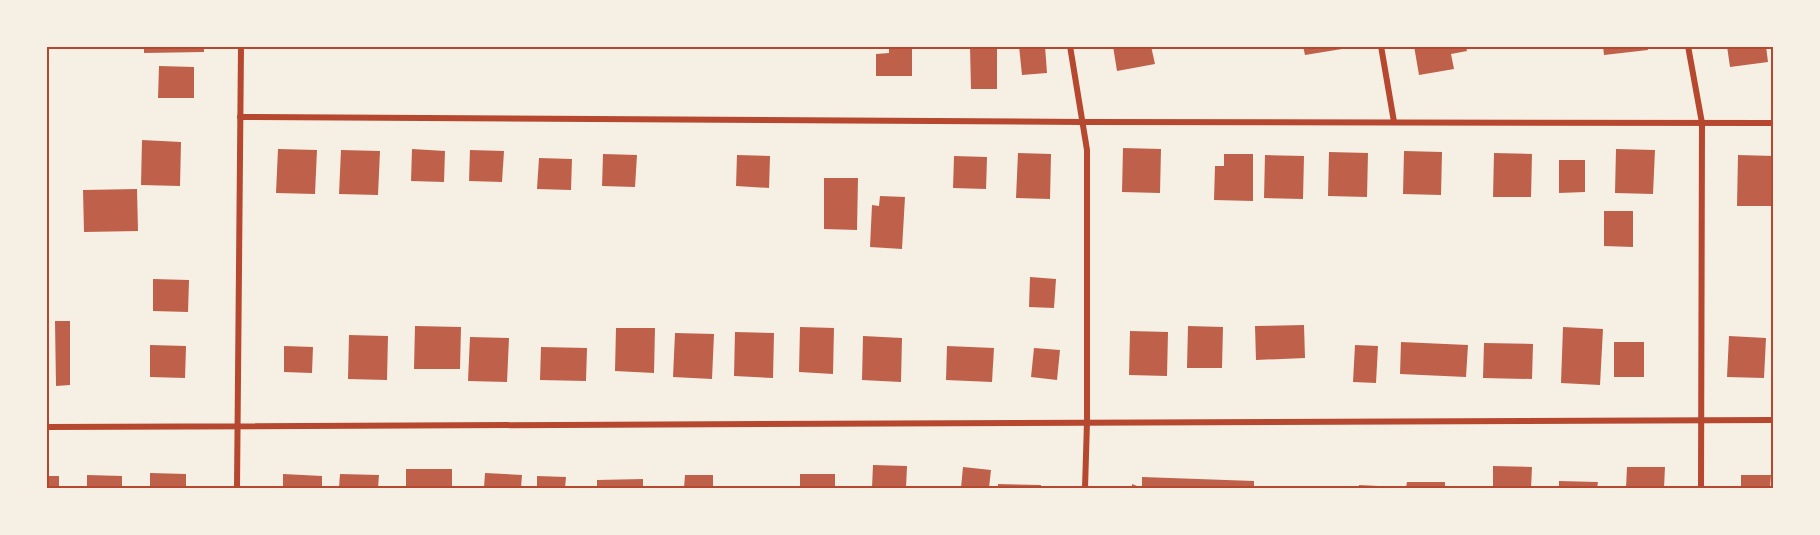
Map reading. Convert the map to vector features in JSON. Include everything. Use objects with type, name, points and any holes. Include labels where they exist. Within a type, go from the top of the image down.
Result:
[{"type":"street","points":[[237,489],[241,46]]},
{"type":"street","points":[[1070,46],[1087,150],[1085,489]]},
{"type":"street","points":[[1381,46],[1394,122]]},
{"type":"street","points":[[1688,46],[1702,123],[1701,489]]},
{"type":"street","points":[[240,117],[1773,123]]},
{"type":"street","points":[[46,427],[1773,420]]},
{"type":"building","points":[[144,46],[204,46],[204,52],[144,53]]},
{"type":"building","points":[[889,46],[912,46],[912,76],[876,76],[876,54],[889,53]]},
{"type":"building","points":[[1019,46],[1045,46],[1047,73],[1022,75]]},
{"type":"building","points":[[1113,46],[1151,46],[1155,64],[1117,71]]},
{"type":"building","points":[[1303,46],[1342,46],[1342,49],[1305,55]]},
{"type":"building","points":[[1414,46],[1466,46],[1467,51],[1451,54],[1454,69],[1419,75]]},
{"type":"building","points":[[1603,46],[1647,46],[1648,50],[1604,55]]},
{"type":"building","points":[[1727,46],[1766,46],[1768,62],[1730,67]]},
{"type":"building","points":[[970,47],[997,47],[997,89],[971,89]]},
{"type":"building","points":[[159,66],[194,67],[194,98],[158,98]]},
{"type":"building","points":[[142,140],[181,142],[180,186],[141,185]]},
{"type":"building","points":[[1123,148],[1161,149],[1160,193],[1122,192]]},
{"type":"building","points":[[278,149],[317,150],[315,194],[276,193]]},
{"type":"building","points":[[412,149],[445,151],[444,182],[411,181]]},
{"type":"building","points":[[1616,149],[1655,150],[1653,194],[1615,193]]},
{"type":"building","points":[[341,150],[380,151],[378,195],[339,194]]},
{"type":"building","points":[[470,150],[504,151],[502,182],[469,181]]},
{"type":"building","points":[[1404,151],[1442,152],[1441,195],[1403,194]]},
{"type":"building","points":[[1329,152],[1368,153],[1367,197],[1328,196]]},
{"type":"building","points":[[1018,153],[1051,154],[1050,199],[1016,198]]},
{"type":"building","points":[[1494,153],[1532,154],[1531,197],[1493,197]]},
{"type":"building","points":[[603,154],[637,155],[635,187],[602,186]]},
{"type":"building","points":[[1224,154],[1253,154],[1253,201],[1214,200],[1215,166],[1224,166]]},
{"type":"building","points":[[737,155],[770,156],[769,188],[736,186]]},
{"type":"building","points":[[1265,155],[1304,156],[1303,199],[1264,198]]},
{"type":"building","points":[[1738,155],[1774,156],[1773,206],[1737,206]]},
{"type":"building","points":[[954,156],[987,157],[986,189],[953,188]]},
{"type":"building","points":[[539,158],[572,159],[571,190],[537,189]]},
{"type":"building","points":[[1559,160],[1585,160],[1585,192],[1559,193]]},
{"type":"building","points":[[824,178],[858,178],[857,230],[824,229]]},
{"type":"building","points":[[137,189],[138,231],[84,232],[83,190]]},
{"type":"building","points":[[880,196],[905,197],[902,249],[870,247],[872,205],[879,206]]},
{"type":"building","points":[[1604,211],[1633,211],[1633,247],[1604,246]]},
{"type":"building","points":[[1030,277],[1056,279],[1054,308],[1029,307]]},
{"type":"building","points":[[153,279],[189,280],[188,312],[153,311]]},
{"type":"building","points":[[55,321],[70,321],[70,385],[56,386]]},
{"type":"building","points":[[1304,325],[1305,358],[1256,360],[1255,326]]},
{"type":"building","points":[[415,326],[461,327],[460,369],[414,369]]},
{"type":"building","points":[[1188,326],[1223,327],[1222,368],[1187,368]]},
{"type":"building","points":[[800,327],[834,328],[833,374],[799,372]]},
{"type":"building","points":[[1563,327],[1603,329],[1600,385],[1561,383]]},
{"type":"building","points":[[616,328],[655,328],[654,373],[615,371]]},
{"type":"building","points":[[1130,331],[1168,332],[1167,376],[1129,375]]},
{"type":"building","points":[[735,332],[774,333],[773,378],[734,376]]},
{"type":"building","points":[[675,333],[714,334],[712,379],[673,377]]},
{"type":"building","points":[[349,335],[388,336],[387,380],[348,379]]},
{"type":"building","points":[[863,336],[902,338],[901,382],[862,380]]},
{"type":"building","points":[[1729,336],[1766,338],[1764,378],[1727,377]]},
{"type":"building","points":[[470,337],[509,338],[507,382],[468,381]]},
{"type":"building","points":[[1401,342],[1468,345],[1466,377],[1400,374]]},
{"type":"building","points":[[1614,342],[1644,342],[1644,377],[1614,377]]},
{"type":"building","points":[[1484,343],[1533,344],[1532,379],[1483,378]]},
{"type":"building","points":[[150,345],[186,346],[185,378],[150,377]]},
{"type":"building","points":[[1355,345],[1378,346],[1376,383],[1353,382]]},
{"type":"building","points":[[284,346],[313,347],[312,373],[284,372]]},
{"type":"building","points":[[947,346],[994,348],[992,382],[946,380]]},
{"type":"building","points":[[541,347],[587,348],[586,381],[540,380]]},
{"type":"building","points":[[1034,348],[1060,350],[1057,380],[1031,377]]},
{"type":"building","points":[[873,465],[907,466],[906,488],[872,488]]},
{"type":"building","points":[[1493,466],[1532,467],[1531,488],[1493,488]]},
{"type":"building","points":[[963,467],[991,470],[989,488],[961,488]]},
{"type":"building","points":[[1627,467],[1665,467],[1664,488],[1626,488]]},
{"type":"building","points":[[406,469],[452,469],[452,488],[406,488]]},
{"type":"building","points":[[150,473],[186,474],[186,488],[150,488]]},
{"type":"building","points":[[485,473],[522,475],[521,488],[484,488]]},
{"type":"building","points":[[283,474],[322,476],[322,488],[283,488]]},
{"type":"building","points":[[340,474],[379,475],[378,488],[339,488]]},
{"type":"building","points":[[800,474],[835,474],[835,488],[800,488]]},
{"type":"building","points":[[87,475],[122,476],[122,488],[87,488]]},
{"type":"building","points":[[685,475],[713,475],[713,488],[684,488]]},
{"type":"building","points":[[1741,475],[1771,475],[1770,488],[1741,488]]},
{"type":"building","points":[[46,476],[59,476],[59,488],[46,488]]},
{"type":"building","points":[[537,476],[566,477],[565,488],[537,488]]},
{"type":"building","points":[[1142,477],[1254,481],[1254,488],[1142,488]]},
{"type":"building","points":[[643,479],[643,488],[597,488],[597,480]]},
{"type":"building","points":[[1559,481],[1598,482],[1597,488],[1559,488]]},
{"type":"building","points":[[1407,482],[1445,482],[1445,488],[1406,488]]},
{"type":"building","points":[[998,484],[1041,485],[1041,488],[998,488]]},
{"type":"building","points":[[1359,485],[1397,487],[1397,488],[1359,488]]}]
